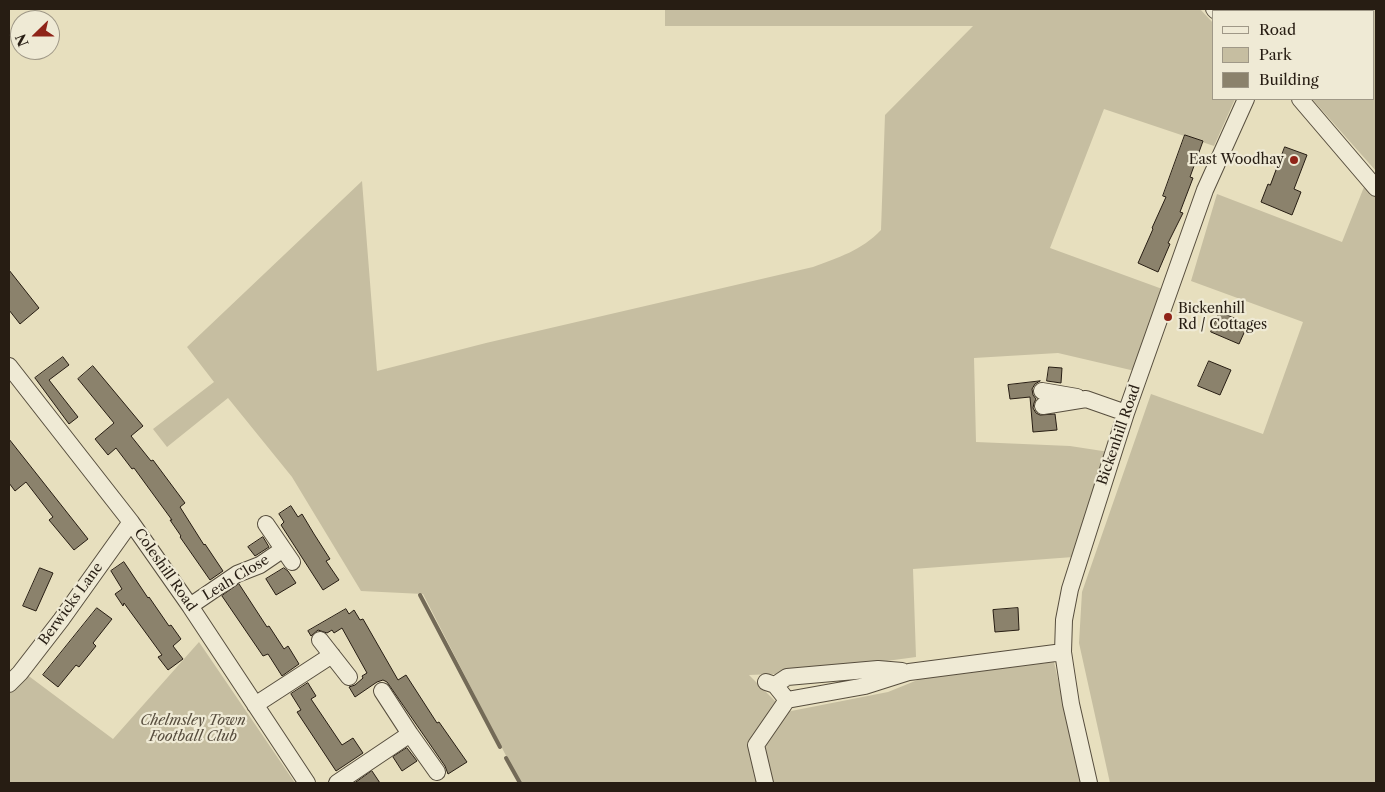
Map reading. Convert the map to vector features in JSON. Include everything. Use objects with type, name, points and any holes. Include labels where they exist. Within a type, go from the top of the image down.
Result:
[{"type":"street","name":"Bickenhill Road","points":[[1090,783],[1071,704],[1063,652],[1064,620],[1070,589],[1126,412],[1205,190],[1246,100]]},
{"type":"street","points":[[1301,100],[1376,188]]},
{"type":"street","name":"Coleshill Road","points":[[9,366],[131,522],[190,606],[307,783]]},
{"type":"street","points":[[1042,398],[1086,399],[1126,412]]},
{"type":"street","name":"Berwicks Lane","points":[[9,684],[20,673],[61,620],[131,522]]},
{"type":"street","name":"Leah Close","points":[[190,606],[237,574],[287,556],[266,524]]},
{"type":"street","points":[[320,640],[349,677]]},
{"type":"street","points":[[765,783],[756,745],[787,700],[865,686],[909,672],[1063,652]]},
{"type":"street","points":[[255,705],[332,655]]},
{"type":"street","points":[[787,700],[771,684],[787,677],[878,669],[909,672]]},
{"type":"street","points":[[382,692],[437,772]]},
{"type":"street","points":[[337,783],[410,734]]},
{"type":"green space","points":[[665,9],[1200,9],[1212,22],[1212,100],[1235,100],[1214,146],[1104,109],[1050,248],[1165,290],[1135,371],[1058,353],[974,358],[976,442],[1070,446],[1109,452],[1073,557],[913,569],[916,657],[798,673],[749,675],[786,712],[888,692],[920,679],[1054,662],[1081,783],[520,783],[423,594],[361,591],[292,477],[228,398],[167,447],[153,429],[214,382],[187,347],[362,181],[377,371],[486,343],[813,267],[849,253],[866,243],[881,230],[885,115],[973,26],[665,26]]},
{"type":"green space","points":[[1224,9],[1271,9],[1270,10]]},
{"type":"green space","points":[[1376,9],[1376,171],[1313,100],[1375,100],[1375,10],[1290,10]]},
{"type":"green space","points":[[1366,182],[1376,196],[1376,783],[1110,783],[1079,643],[1082,592],[1151,394],[1263,434],[1303,322],[1191,281],[1217,194],[1342,242]]},
{"type":"green space","name":"Chelmsley Town Football Club","points":[[199,642],[295,783],[9,783],[9,693],[26,674],[113,739]]},
{"type":"building","points":[[1185,135],[1203,141],[1190,177],[1193,178],[1180,212],[1183,213],[1168,243],[1170,244],[1158,272],[1138,263],[1166,197],[1163,196]]},
{"type":"building","points":[[1285,147],[1307,155],[1294,189],[1301,192],[1292,215],[1261,202]]},
{"type":"building","points":[[9,270],[39,308],[20,324],[9,310]]},
{"type":"building","points":[[1220,312],[1248,324],[1239,344],[1211,332]]},
{"type":"building","points":[[63,357],[69,365],[49,380],[78,417],[69,424],[35,378]]},
{"type":"building","points":[[1209,361],[1231,370],[1220,395],[1198,386]]},
{"type":"building","points":[[93,366],[143,426],[131,436],[151,461],[153,460],[185,503],[180,507],[223,571],[210,580],[180,537],[170,520],[172,520],[134,468],[132,469],[116,448],[108,455],[95,439],[114,423],[78,379]]},
{"type":"building","points":[[1049,367],[1062,368],[1061,383],[1047,381]]},
{"type":"building","points":[[1040,381],[1032,389],[1036,399],[1033,408],[1040,415],[1055,414],[1057,430],[1033,432],[1030,397],[1010,399],[1008,385]]},
{"type":"building","points":[[9,439],[88,539],[74,550],[49,520],[53,517],[26,482],[15,491],[9,483]]},
{"type":"building","points":[[291,506],[298,517],[302,514],[330,559],[326,561],[339,580],[323,590],[281,525],[284,522],[279,514]]},
{"type":"building","points":[[263,537],[269,547],[255,556],[248,547]]},
{"type":"building","points":[[124,562],[148,598],[181,639],[173,646],[183,659],[168,670],[158,657],[162,655],[124,603],[123,606],[115,594],[122,589],[111,571]]},
{"type":"building","points":[[40,568],[53,573],[36,611],[23,606]]},
{"type":"building","points":[[284,568],[296,583],[276,595],[266,579]]},
{"type":"building","points":[[239,584],[267,627],[269,626],[284,649],[288,646],[299,664],[282,676],[268,654],[263,656],[222,596]]},
{"type":"building","points":[[97,608],[112,619],[93,643],[96,646],[79,667],[76,665],[58,687],[43,675]]},
{"type":"building","points":[[1018,608],[1019,630],[995,632],[993,610]]},
{"type":"building","points":[[346,609],[349,614],[354,610],[360,620],[363,619],[398,680],[406,675],[437,723],[439,722],[467,762],[448,774],[445,766],[387,682],[383,680],[377,682],[355,697],[349,687],[355,685],[367,673],[342,628],[334,633],[332,630],[327,633],[318,630],[311,636],[308,631]]},
{"type":"building","points":[[308,683],[316,696],[311,699],[342,745],[353,738],[363,753],[336,771],[297,712],[301,710],[291,694]]},
{"type":"building","points":[[407,748],[417,761],[402,771],[393,757]]},
{"type":"building","points":[[372,771],[380,783],[355,783]]},
{"type":"waterway","points":[[420,595],[500,747]]},
{"type":"waterway","points":[[506,758],[520,783]]},
{"type":"place","name":"East Woodhay","points":[[1294,160]]},
{"type":"place","name":"Bickenhill Rd / Cottages","points":[[1168,317]]}]
